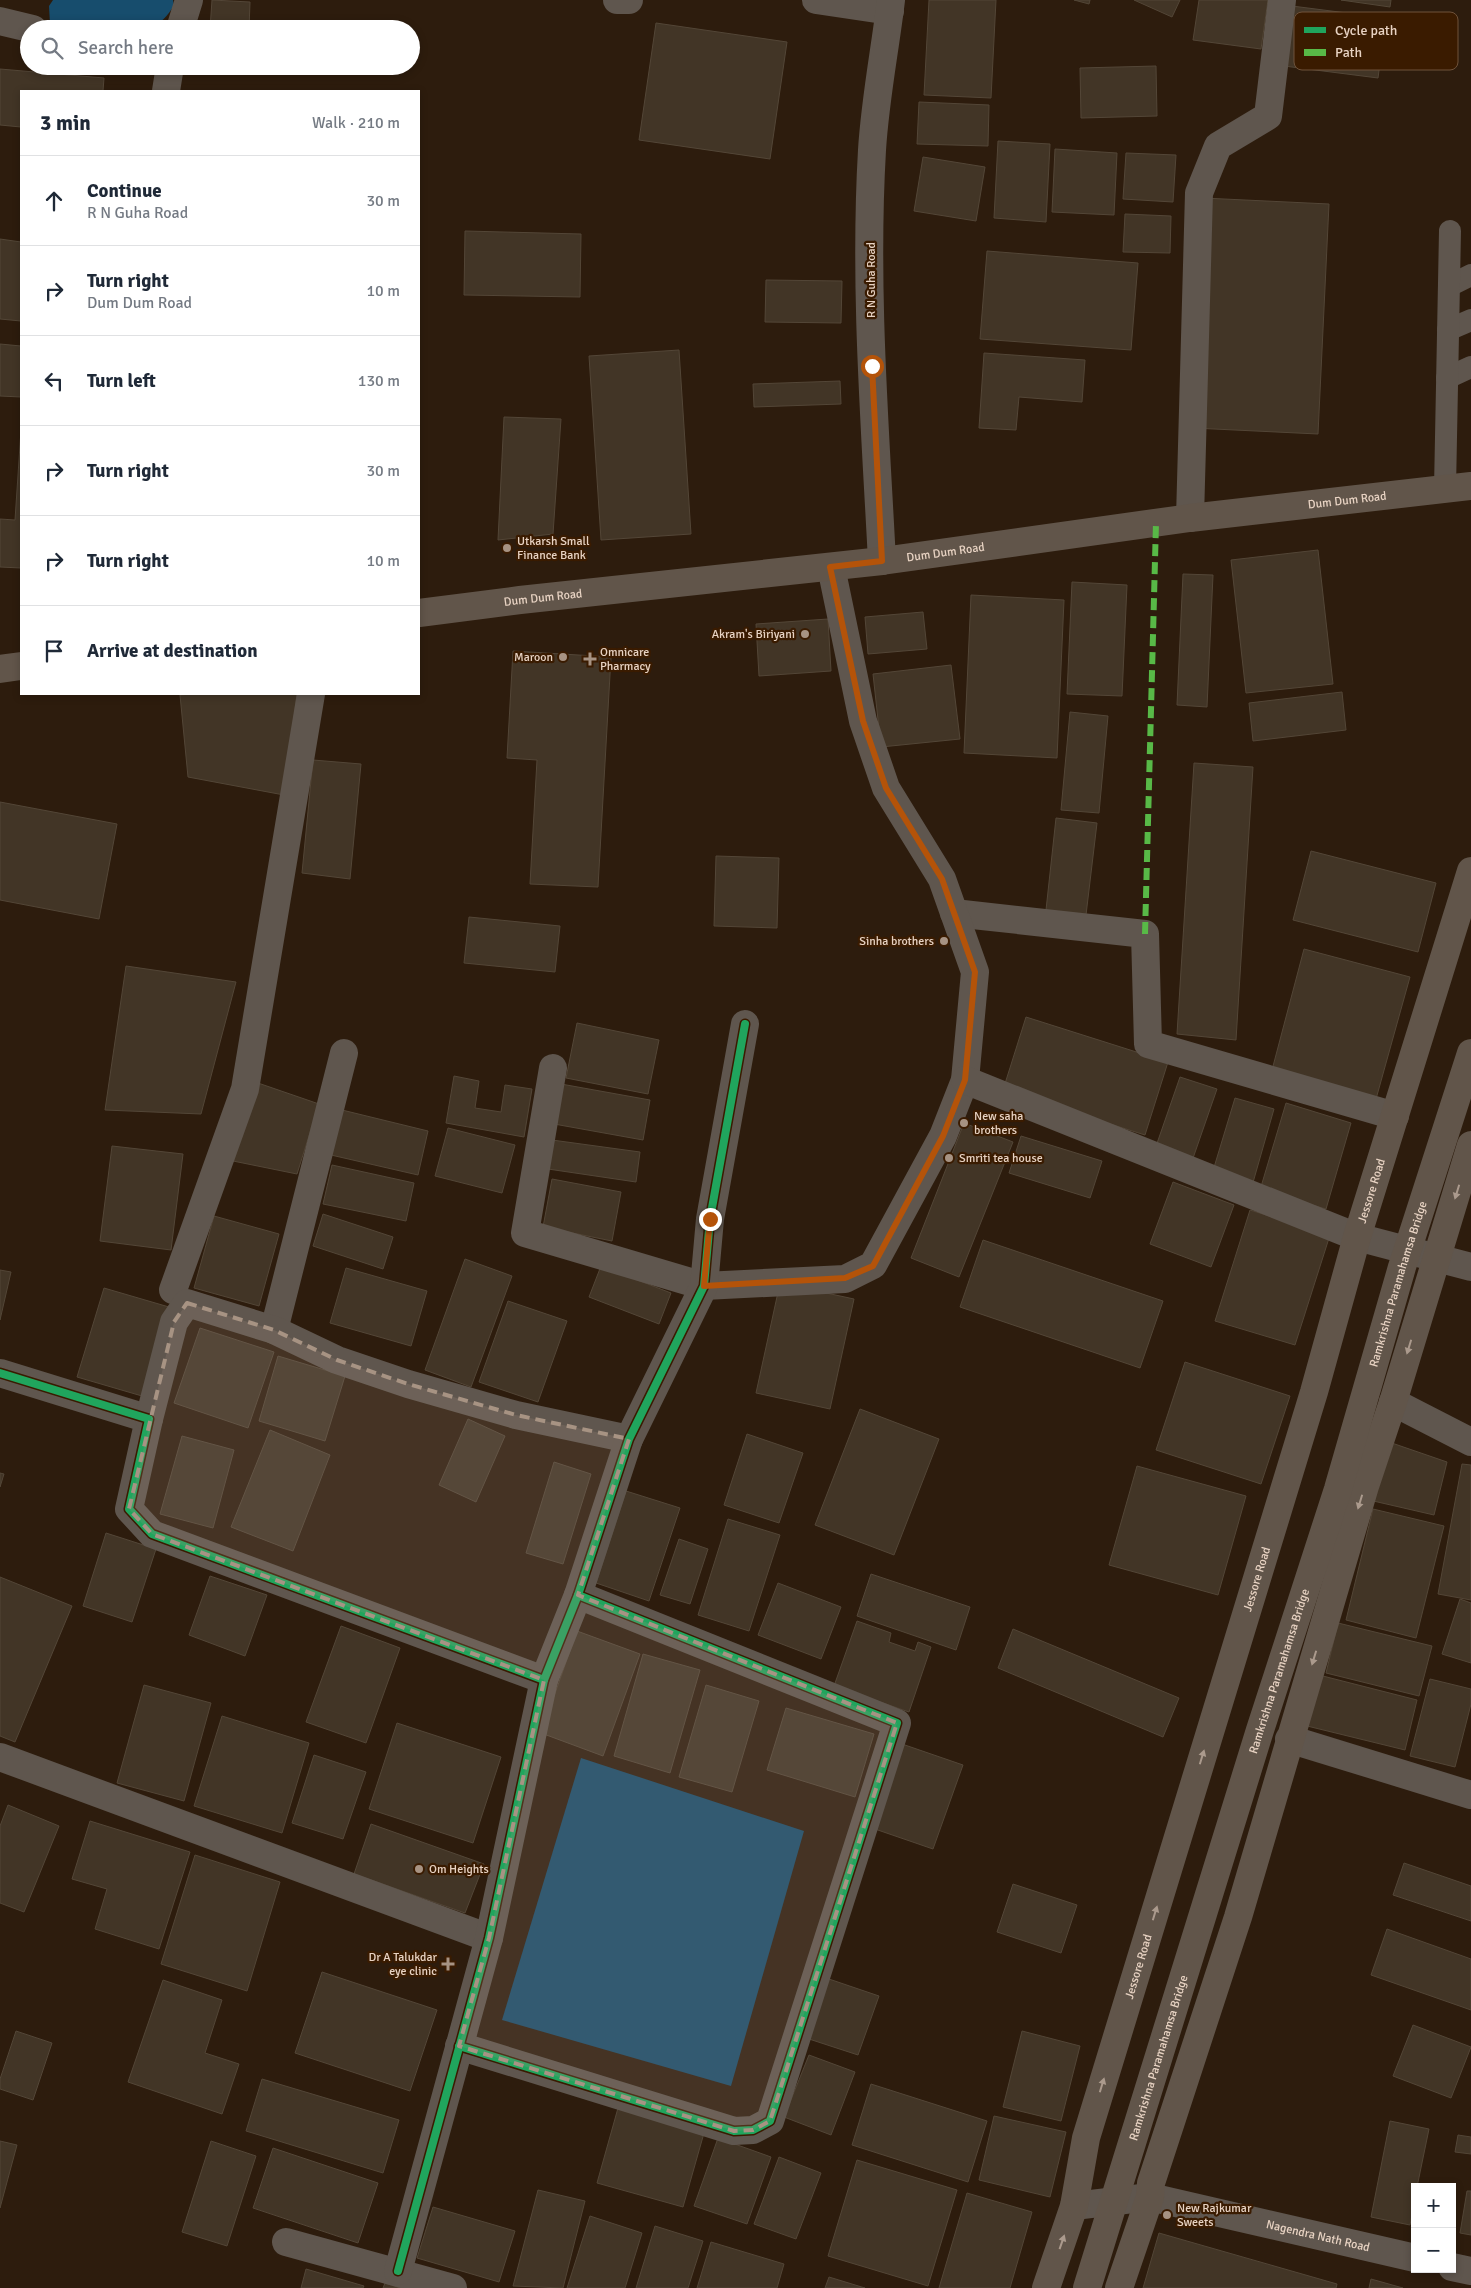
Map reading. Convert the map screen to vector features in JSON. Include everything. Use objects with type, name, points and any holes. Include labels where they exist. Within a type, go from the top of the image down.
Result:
[{"type":"main road","name":"Dum Dum Road","points":[[420,613],[520,600],[882,561],[1190,518],[1458,488]]},
{"type":"main road","points":[[0,669],[20,666]]},
{"type":"main road","name":"Jessore Road","points":[[1046,2288],[1074,2206],[1086,2138],[1311,1402],[1357,1237],[1471,871]]},
{"type":"main road","name":"Ramkrishna Paramahamsa Bridge","points":[[1087,2288],[1257,1740],[1338,1489],[1402,1267],[1471,1053]]},
{"type":"main road","points":[[1119,2288],[1150,2197],[1151,2183],[1176,2103],[1238,1917],[1365,1486],[1393,1402],[1471,1145]]},
{"type":"street","points":[[183,20],[189,0]]},
{"type":"street","points":[[617,0],[629,0]]},
{"type":"street","points":[[816,0],[891,5]]},
{"type":"street","points":[[1190,518],[1199,193],[1218,146],[1268,116],[1282,0]]},
{"type":"street","name":"R N Guha Road","points":[[882,561],[872,366],[872,149],[891,5]]},
{"type":"street","points":[[0,21],[20,26]]},
{"type":"street","points":[[166,90],[169,75]]},
{"type":"street","points":[[553,1068],[525,1233],[704,1286],[845,1278],[873,1266],[943,1136],[965,1080],[975,972],[942,879],[886,788],[863,721],[830,567]]},
{"type":"street","points":[[173,1290],[245,1089],[311,695]]},
{"type":"street","points":[[954,913],[1145,934],[1148,1044],[1395,1116]]},
{"type":"street","points":[[398,2271],[489,1938],[544,1680],[578,1595],[629,1439],[704,1286],[710,1219],[746,1024]]},
{"type":"street","points":[[274,1330],[344,1053]]},
{"type":"street","points":[[965,1080],[1357,1237],[1471,1267]]},
{"type":"street","points":[[544,1680],[152,1534],[129,1509],[149,1419],[174,1322],[187,1303],[274,1330],[336,1360],[408,1384],[516,1415],[629,1439]]},
{"type":"street","points":[[0,1373],[149,1419]]},
{"type":"street","points":[[1393,1402],[1471,1442]]},
{"type":"street","points":[[459,2046],[734,2131],[753,2130],[770,2121],[897,1723],[578,1595]]},
{"type":"street","points":[[1289,1739],[1471,1795]]},
{"type":"street","points":[[0,1757],[489,1938]]},
{"type":"street","name":"Nagendra Nath Road","points":[[1074,2206],[1150,2197],[1411,2257]]},
{"type":"street","points":[[286,2242],[398,2271],[453,2288]]},
{"type":"street","points":[[1456,2268],[1471,2271]]},
{"type":"lane","points":[[1450,231],[1447,378],[1458,488]]},
{"type":"lane","points":[[1449,286],[1471,275]]},
{"type":"lane","points":[[1448,330],[1471,320]]},
{"type":"lane","points":[[1447,378],[1471,367]]},
{"type":"highlighted area","points":[[187,1303],[274,1330],[337,1360],[408,1384],[516,1415],[629,1439],[578,1595],[897,1723],[770,2121],[753,2130],[734,2131],[459,2046],[489,1938],[544,1680],[152,1534],[129,1509],[174,1322]]},
{"type":"water","points":[[53,0],[173,0],[174,6],[163,20],[50,20],[49,6]]},
{"type":"water","points":[[581,1758],[804,1831],[731,2086],[502,2020]]},
{"type":"building","points":[[212,0],[250,2],[249,20],[211,20]]},
{"type":"building","points":[[929,0],[996,0],[991,98],[924,95]]},
{"type":"building","points":[[1074,0],[1090,0],[1089,4]]},
{"type":"building","points":[[1134,0],[1180,0],[1172,17]]},
{"type":"building","points":[[1199,0],[1268,0],[1261,49],[1193,40]]},
{"type":"building","points":[[1341,0],[1391,0],[1390,7]]},
{"type":"building","points":[[1292,6],[1339,12],[1294,12],[1294,67],[1284,66]]},
{"type":"building","points":[[656,23],[787,42],[770,159],[639,140]]},
{"type":"building","points":[[1156,66],[1157,116],[1081,118],[1080,68]]},
{"type":"building","points":[[0,69],[20,71],[20,75],[69,75],[104,78],[103,90],[20,90],[20,127],[0,125]]},
{"type":"building","points":[[1315,70],[1379,70],[1378,78]]},
{"type":"building","points":[[919,102],[989,105],[988,146],[917,144]]},
{"type":"building","points":[[998,141],[1050,144],[1046,222],[994,218]]},
{"type":"building","points":[[1055,149],[1117,153],[1114,215],[1052,212]]},
{"type":"building","points":[[1126,153],[1176,155],[1173,202],[1123,199]]},
{"type":"building","points":[[923,157],[985,167],[976,221],[914,211]]},
{"type":"building","points":[[1203,198],[1329,204],[1318,434],[1193,428]]},
{"type":"building","points":[[1125,214],[1171,216],[1170,253],[1123,252]]},
{"type":"building","points":[[465,231],[581,234],[580,297],[464,295]]},
{"type":"building","points":[[0,239],[20,242],[20,321],[0,319]]},
{"type":"building","points":[[987,251],[1138,263],[1131,350],[980,339]]},
{"type":"building","points":[[766,280],[842,281],[841,323],[765,322]]},
{"type":"building","points":[[0,344],[20,346],[20,397],[0,396]]},
{"type":"building","points":[[679,350],[691,534],[601,540],[589,356]]},
{"type":"building","points":[[984,353],[1085,360],[1082,402],[1019,397],[1016,430],[979,428]]},
{"type":"building","points":[[840,381],[841,404],[754,407],[753,384]]},
{"type":"building","points":[[504,417],[561,419],[553,534],[498,540]]},
{"type":"building","points":[[20,445],[20,568],[0,567],[0,519],[15,520]]},
{"type":"building","points":[[1318,550],[1333,684],[1246,693],[1231,560]]},
{"type":"building","points":[[1183,574],[1213,575],[1207,707],[1177,705]]},
{"type":"building","points":[[1072,582],[1127,585],[1122,696],[1067,694]]},
{"type":"building","points":[[971,595],[1064,600],[1057,758],[964,753]]},
{"type":"building","points":[[923,612],[927,649],[868,654],[865,617]]},
{"type":"building","points":[[828,619],[831,671],[759,676],[756,624]]},
{"type":"building","points":[[513,651],[611,657],[598,887],[530,884],[537,760],[507,758]]},
{"type":"building","points":[[951,665],[960,739],[881,747],[873,674]]},
{"type":"building","points":[[1342,692],[1346,730],[1253,741],[1249,703]]},
{"type":"building","points":[[180,695],[297,695],[284,795],[188,777]]},
{"type":"building","points":[[1070,712],[1108,716],[1099,813],[1061,810]]},
{"type":"building","points":[[313,760],[361,764],[350,879],[302,873]]},
{"type":"building","points":[[1194,763],[1253,767],[1236,1040],[1177,1034]]},
{"type":"building","points":[[0,802],[117,824],[99,919],[0,900]]},
{"type":"building","points":[[1056,818],[1097,823],[1086,915],[1046,910]]},
{"type":"building","points":[[1311,851],[1436,883],[1418,952],[1293,920]]},
{"type":"building","points":[[716,856],[779,858],[777,928],[714,926]]},
{"type":"building","points":[[469,917],[560,926],[555,972],[464,963]]},
{"type":"building","points":[[1304,949],[1410,977],[1376,1099],[1272,1070]]},
{"type":"building","points":[[126,966],[236,982],[201,1114],[105,1110]]},
{"type":"building","points":[[1026,1017],[1168,1062],[1145,1135],[1003,1090]]},
{"type":"building","points":[[577,1023],[659,1040],[648,1094],[566,1078]]},
{"type":"building","points":[[454,1076],[479,1081],[475,1108],[501,1112],[505,1085],[532,1089],[524,1137],[446,1123]]},
{"type":"building","points":[[1180,1077],[1217,1089],[1191,1164],[1154,1152]]},
{"type":"building","points":[[258,1083],[319,1104],[297,1174],[233,1161]]},
{"type":"building","points":[[561,1084],[650,1100],[643,1140],[554,1124]]},
{"type":"building","points":[[1235,1098],[1274,1109],[1252,1186],[1212,1174]]},
{"type":"building","points":[[1286,1103],[1351,1123],[1326,1209],[1260,1190]]},
{"type":"building","points":[[342,1110],[428,1131],[418,1175],[331,1155]]},
{"type":"building","points":[[964,1123],[1013,1142],[959,1277],[911,1258]]},
{"type":"building","points":[[448,1128],[515,1145],[502,1193],[435,1176]]},
{"type":"building","points":[[1021,1136],[1102,1161],[1090,1198],[1009,1173]]},
{"type":"building","points":[[552,1140],[640,1152],[636,1182],[548,1169]]},
{"type":"building","points":[[112,1146],[183,1154],[171,1250],[100,1241]]},
{"type":"building","points":[[332,1165],[414,1183],[406,1221],[323,1204]]},
{"type":"building","points":[[552,1179],[621,1192],[612,1241],[543,1227]]},
{"type":"building","points":[[1173,1182],[1234,1205],[1211,1267],[1150,1244]]},
{"type":"building","points":[[1250,1210],[1330,1235],[1295,1345],[1215,1321]]},
{"type":"building","points":[[323,1214],[393,1237],[383,1269],[313,1246]]},
{"type":"building","points":[[214,1216],[279,1234],[259,1306],[194,1288]]},
{"type":"building","points":[[983,1240],[1163,1301],[1140,1368],[960,1307]]},
{"type":"building","points":[[465,1259],[512,1276],[471,1387],[425,1370]]},
{"type":"building","points":[[601,1266],[671,1293],[659,1324],[589,1297]]},
{"type":"building","points":[[346,1268],[427,1291],[411,1346],[330,1323]]},
{"type":"building","points":[[0,1270],[11,1272],[0,1320]]},
{"type":"building","points":[[780,1283],[854,1299],[830,1409],[756,1393]]},
{"type":"building","points":[[104,1288],[169,1307],[142,1396],[77,1377]]},
{"type":"building","points":[[508,1301],[567,1321],[538,1402],[479,1382]]},
{"type":"building","points":[[200,1328],[274,1352],[248,1428],[174,1403]]},
{"type":"building","points":[[278,1356],[345,1376],[325,1441],[259,1421]]},
{"type":"building","points":[[1185,1362],[1290,1396],[1261,1484],[1156,1450]]},
{"type":"building","points":[[860,1409],[939,1439],[894,1555],[815,1525]]},
{"type":"building","points":[[468,1419],[505,1436],[476,1502],[439,1485]]},
{"type":"building","points":[[270,1430],[330,1455],[293,1551],[231,1527]]},
{"type":"building","points":[[747,1434],[803,1453],[779,1523],[724,1505]]},
{"type":"building","points":[[182,1436],[234,1450],[213,1528],[160,1514]]},
{"type":"building","points":[[1386,1441],[1447,1462],[1434,1515],[1369,1500]]},
{"type":"building","points":[[554,1462],[591,1474],[563,1564],[526,1553]]},
{"type":"building","points":[[1462,1464],[1471,1465],[1471,1600],[1438,1594]]},
{"type":"building","points":[[1137,1466],[1246,1496],[1218,1595],[1109,1565]]},
{"type":"building","points":[[0,1473],[4,1474],[0,1487]]},
{"type":"building","points":[[626,1491],[680,1508],[649,1601],[596,1583]]},
{"type":"building","points":[[1373,1509],[1444,1526],[1416,1638],[1346,1620]]},
{"type":"building","points":[[728,1519],[780,1535],[749,1631],[698,1615]]},
{"type":"building","points":[[106,1533],[156,1549],[132,1622],[83,1606]]},
{"type":"building","points":[[679,1539],[708,1549],[690,1604],[660,1595]]},
{"type":"building","points":[[871,1574],[970,1607],[956,1650],[857,1616]]},
{"type":"building","points":[[210,1576],[267,1595],[245,1656],[189,1635]]},
{"type":"building","points":[[0,1577],[72,1606],[15,1742],[0,1736]]},
{"type":"building","points":[[778,1583],[841,1607],[821,1659],[758,1635]]},
{"type":"building","points":[[1460,1599],[1471,1603],[1471,1663],[1442,1654]]},
{"type":"building","points":[[857,1621],[891,1633],[889,1642],[915,1651],[918,1642],[931,1647],[909,1712],[834,1686]]},
{"type":"building","points":[[1338,1623],[1432,1646],[1419,1696],[1326,1673]]},
{"type":"building","points":[[341,1626],[400,1648],[366,1743],[306,1722]]},
{"type":"building","points":[[1013,1629],[1179,1698],[1163,1737],[998,1668]]},
{"type":"building","points":[[577,1631],[640,1654],[603,1756],[541,1733]]},
{"type":"building","points":[[643,1654],[700,1670],[670,1773],[614,1756]]},
{"type":"building","points":[[1315,1674],[1417,1700],[1405,1750],[1303,1725]]},
{"type":"building","points":[[1430,1679],[1471,1689],[1471,1704],[1455,1767],[1410,1756]]},
{"type":"building","points":[[144,1685],[211,1703],[184,1801],[117,1783]]},
{"type":"building","points":[[706,1685],[759,1701],[732,1792],[679,1777]]},
{"type":"building","points":[[786,1708],[874,1734],[855,1797],[767,1770]]},
{"type":"building","points":[[222,1716],[309,1743],[282,1833],[194,1806]]},
{"type":"building","points":[[397,1723],[501,1757],[473,1843],[369,1809]]},
{"type":"building","points":[[902,1744],[963,1765],[933,1849],[872,1828]]},
{"type":"building","points":[[314,1755],[366,1772],[343,1839],[292,1823]]},
{"type":"building","points":[[8,1805],[59,1826],[24,1912],[0,1903],[0,1826]]},
{"type":"building","points":[[90,1821],[190,1852],[159,1949],[95,1929],[107,1889],[72,1879]]},
{"type":"building","name":"Om Heights","points":[[371,1824],[484,1864],[465,1913],[354,1874]]},
{"type":"building","points":[[195,1855],[280,1882],[247,1991],[161,1964]]},
{"type":"building","points":[[1404,1863],[1471,1886],[1471,1921],[1393,1895]]},
{"type":"building","points":[[1013,1884],[1077,1905],[1061,1953],[997,1932]]},
{"type":"building","points":[[1387,1929],[1471,1959],[1471,2010],[1371,1975]]},
{"type":"building","points":[[322,1972],[437,2010],[410,2091],[295,2053]]},
{"type":"building","points":[[826,1978],[879,1996],[858,2055],[806,2038]]},
{"type":"building","points":[[163,1980],[222,2000],[205,2053],[239,2064],[222,2114],[128,2082]]},
{"type":"building","points":[[1413,2025],[1471,2047],[1451,2098],[1393,2076]]},
{"type":"building","points":[[16,2031],[52,2043],[33,2100],[0,2089],[0,2079]]},
{"type":"building","points":[[1022,2031],[1080,2046],[1061,2121],[1003,2107]]},
{"type":"building","points":[[809,2055],[855,2072],[831,2135],[784,2117]]},
{"type":"building","points":[[262,2079],[399,2120],[383,2173],[246,2131]]},
{"type":"building","points":[[871,2084],[987,2121],[968,2182],[852,2145]]},
{"type":"building","points":[[618,2108],[704,2133],[683,2207],[597,2183]]},
{"type":"building","points":[[994,2116],[1066,2132],[1050,2197],[979,2180]]},
{"type":"building","points":[[1390,2121],[1429,2129],[1418,2183],[1411,2183],[1410,2225],[1371,2217]]},
{"type":"building","points":[[1458,2135],[1471,2137],[1471,2154],[1455,2152]]},
{"type":"building","points":[[718,2138],[771,2157],[747,2224],[694,2206]]},
{"type":"building","points":[[0,2141],[17,2145],[0,2208]]},
{"type":"building","points":[[211,2141],[256,2156],[227,2246],[182,2232]]},
{"type":"building","points":[[273,2148],[378,2183],[358,2243],[253,2208]]},
{"type":"building","points":[[779,2157],[821,2173],[796,2239],[754,2224]]},
{"type":"building","points":[[857,2160],[957,2190],[928,2286],[828,2256]]},
{"type":"building","points":[[538,2190],[585,2201],[563,2288],[513,2286]]},
{"type":"building","points":[[1467,2191],[1471,2191],[1471,2235],[1460,2233]]},
{"type":"building","points":[[967,2193],[1032,2212],[1010,2288],[939,2288]]},
{"type":"building","points":[[433,2207],[515,2231],[499,2282],[417,2258]]},
{"type":"building","points":[[590,2216],[642,2233],[625,2288],[567,2288]]},
{"type":"building","points":[[655,2226],[703,2241],[688,2288],[636,2288]]},
{"type":"building","points":[[1159,2233],[1337,2284],[1336,2288],[1143,2288]]},
{"type":"building","points":[[711,2242],[784,2264],[777,2288],[697,2288]]},
{"type":"building","points":[[306,2269],[364,2286],[363,2288],[301,2288]]},
{"type":"building","points":[[829,2277],[865,2288],[825,2288]]},
{"type":"building","points":[[1371,2279],[1403,2288],[1369,2288]]},
{"type":"building","points":[[385,2283],[400,2288],[383,2288]]},
{"type":"marked path","points":[[1145,934],[1156,523]]},
{"type":"cycle path","points":[[398,2271],[489,1938],[544,1680],[578,1595],[629,1439],[704,1286],[710,1219],[745,1024]]},
{"type":"cycle path","points":[[0,1373],[149,1419],[129,1509],[152,1534],[544,1680]]},
{"type":"cycle path","points":[[459,2046],[734,2131],[753,2130],[770,2121],[897,1723],[578,1595]]},
{"type":"place","name":"Utkarsh Small Finance Bank","points":[[507,548]]},
{"type":"place","name":"Akram's Biriyani","points":[[805,634]]},
{"type":"place","name":"Maroon","points":[[563,657]]},
{"type":"place","name":"Omnicare Pharmacy","points":[[590,659]]},
{"type":"place","name":"Sinha brothers","points":[[944,941]]},
{"type":"place","name":"New saha brothers","points":[[964,1123]]},
{"type":"place","name":"Smriti tea house","points":[[949,1158]]},
{"type":"place","name":"Om Heights","points":[[419,1869]]},
{"type":"place","name":"Dr A Talukdar eye clinic","points":[[448,1964]]},
{"type":"place","name":"New Rajkumar Sweets","points":[[1167,2215]]},
{"type":"route","points":[[710,1219],[704,1286],[845,1278],[873,1266],[943,1136],[965,1080],[975,972],[942,879],[886,788],[863,721],[830,567],[882,561],[872,366]]}]
